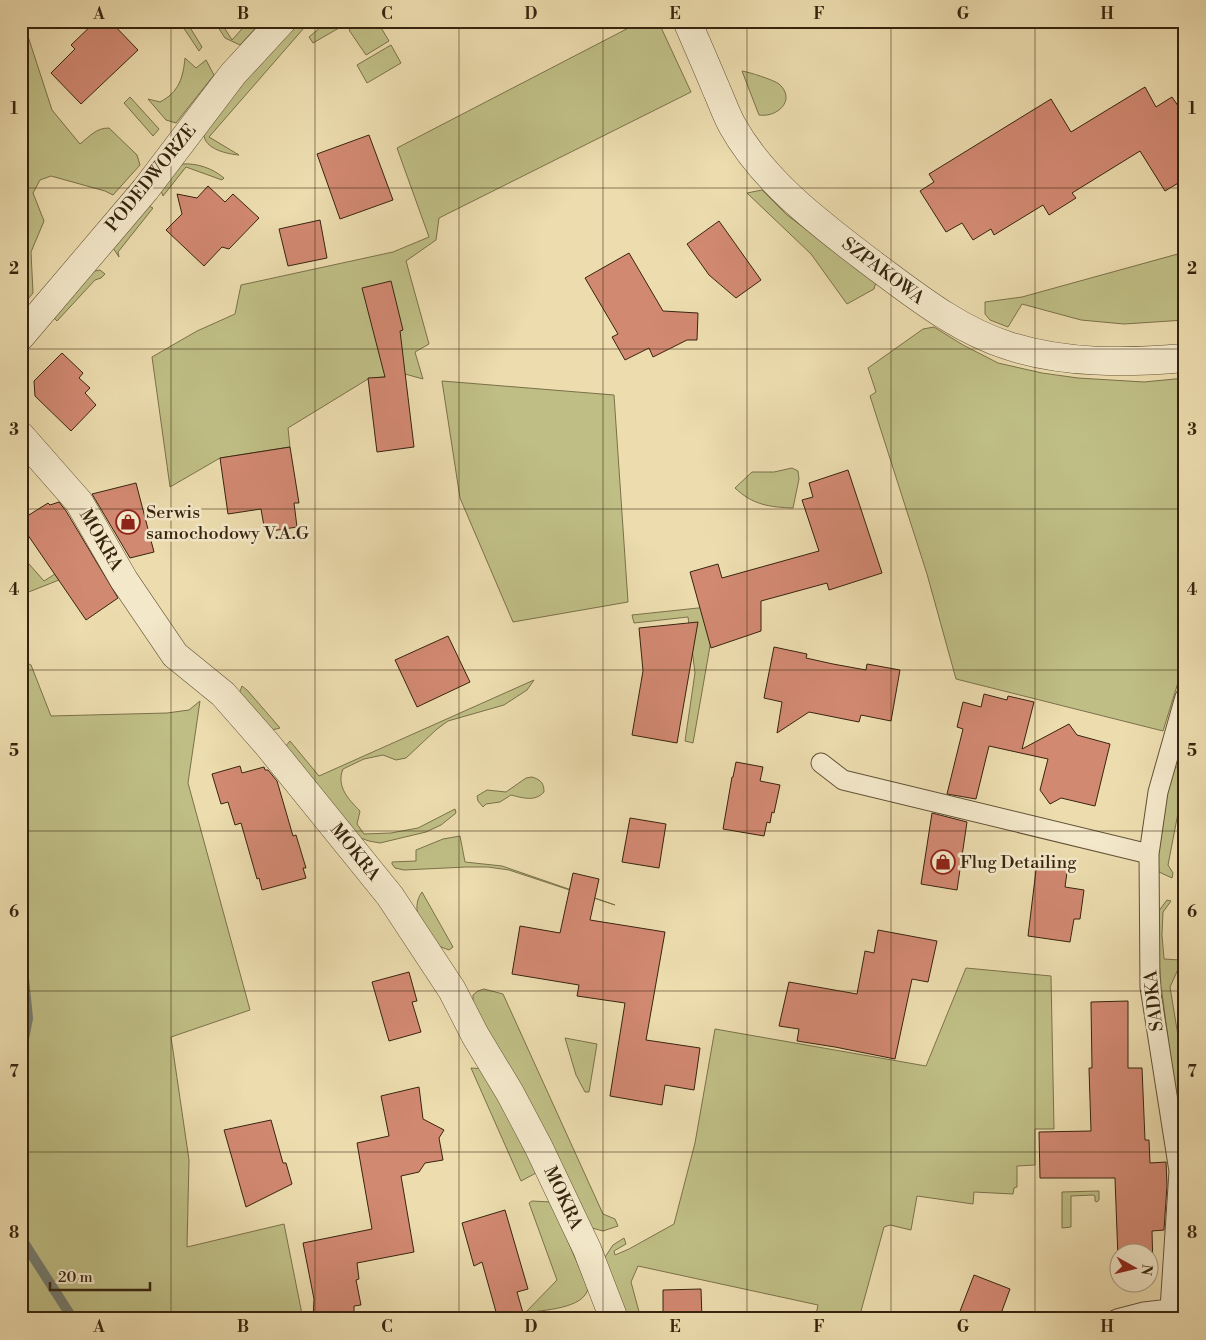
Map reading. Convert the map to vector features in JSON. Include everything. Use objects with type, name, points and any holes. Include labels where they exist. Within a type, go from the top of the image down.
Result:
[{"type":"street","name":"PODEDWORZE","points":[[21,336],[145,190],[232,74],[282,21]]},
{"type":"street","name":"SZPAKOWA","points":[[687,21],[732,125],[765,171],[819,223],[916,297],[981,336],[1043,355],[1076,360],[1112,361],[1185,358]]},
{"type":"street","name":"MOKRA","points":[[21,436],[79,502],[124,580],[176,655],[223,694],[267,744],[390,896],[452,990],[475,1035],[510,1093],[539,1148],[587,1249],[614,1319]]},
{"type":"lane","name":"SADKA","points":[[1176,1314],[1179,1170],[1150,987],[1149,854],[1158,792],[1185,697]]},
{"type":"lane","points":[[821,763],[843,780],[1149,854]]},
{"type":"lane","points":[[1117,1319],[1144,1312],[1176,1314]]},
{"type":"shaded area","points":[[21,21],[23,21],[52,110],[80,144],[97,131],[109,128],[137,155],[140,165],[113,195],[51,176],[40,180],[33,193],[44,221],[31,252],[33,293],[21,307]]},
{"type":"shaded area","points":[[179,21],[186,21],[202,47],[199,51]]},
{"type":"shaded area","points":[[214,21],[220,21],[232,40],[249,21],[262,21],[240,45],[225,38]]},
{"type":"shaded area","points":[[297,21],[310,21],[209,137],[239,155],[223,152],[212,147],[205,139],[204,134],[243,82]]},
{"type":"shaded area","points":[[328,21],[351,21],[313,43],[309,37]]},
{"type":"shaded area","points":[[360,21],[377,21],[389,41],[366,55],[349,30]]},
{"type":"shaded area","points":[[642,21],[658,21],[691,92],[439,218],[436,240],[406,261],[429,344],[415,352],[423,379],[405,374],[368,379],[288,428],[290,447],[220,458],[170,487],[152,357],[197,331],[235,314],[241,285],[393,252],[429,237],[397,148]]},
{"type":"shaded area","points":[[391,45],[401,63],[367,83],[357,65]]},
{"type":"shaded area","points":[[185,58],[196,68],[206,60],[214,75],[176,123],[166,120],[148,99],[160,102],[172,94],[179,84]]},
{"type":"shaded area","points":[[742,71],[761,76],[779,84],[786,96],[785,102],[778,111],[772,114],[759,115]]},
{"type":"shaded area","points":[[130,97],[159,129],[153,136],[124,103]]},
{"type":"shaded area","points":[[182,164],[204,167],[224,178],[222,180],[186,167],[163,196],[160,188]]},
{"type":"shaded area","points":[[762,190],[787,215],[876,282],[874,289],[847,304],[811,254],[747,193]]},
{"type":"shaded area","points":[[149,206],[153,208],[118,252],[119,257],[113,248]]},
{"type":"shaded area","points":[[1185,252],[1185,320],[1124,324],[1081,320],[1022,304],[1008,327],[990,320],[985,314],[985,302],[1022,297]]},
{"type":"shaded area","points":[[100,270],[105,274],[95,280],[57,321],[53,317],[89,272]]},
{"type":"shaded area","points":[[934,327],[998,363],[1042,373],[1078,378],[1144,382],[1185,378],[1185,660],[1163,731],[956,679],[927,574],[870,396],[876,392],[868,368],[923,329]]},
{"type":"shaded area","points":[[442,381],[614,395],[628,602],[513,622],[460,498]]},
{"type":"shaded area","points":[[792,468],[798,471],[799,479],[793,508],[776,507],[755,502],[735,488],[752,472],[774,472]]},
{"type":"shaded area","points":[[29,564],[44,581],[55,574],[59,580],[21,595],[21,569]]},
{"type":"shaded area","points":[[717,606],[693,743],[685,741],[695,673],[688,617],[634,623],[632,615]]},
{"type":"shaded area","points":[[21,660],[31,665],[51,716],[167,713],[189,710],[200,701],[188,783],[250,1010],[171,1037],[189,1160],[187,1247],[284,1224],[303,1319],[21,1319]]},
{"type":"shaded area","points":[[534,680],[527,690],[504,705],[448,721],[406,758],[396,760],[383,755],[364,759],[343,769],[341,775],[342,787],[351,802],[360,811],[357,824],[364,834],[391,833],[418,828],[455,809],[456,813],[441,825],[426,832],[380,843],[358,837],[285,747],[290,741],[319,776]]},
{"type":"shaded area","points":[[242,686],[280,728],[272,730],[239,694]]},
{"type":"shaded area","points":[[1185,763],[1185,777],[1168,865],[1173,873],[1172,878],[1159,872],[1157,865],[1160,820],[1172,775],[1175,768]]},
{"type":"shaded area","points":[[532,777],[543,784],[544,792],[537,797],[529,798],[511,795],[500,802],[486,804],[483,807],[478,801],[477,796],[487,790],[506,792],[526,778]]},
{"type":"shaded area","points":[[460,836],[465,862],[502,866],[615,905],[509,870],[488,867],[466,867],[404,870],[395,868],[392,864],[392,862],[416,861],[416,850],[443,839]]},
{"type":"shaded area","points":[[422,892],[453,947],[449,950],[433,944],[419,919],[417,905]]},
{"type":"shaded area","points":[[1167,900],[1171,901],[1163,912],[1164,959],[1180,960],[1170,987],[1185,1078],[1185,1148],[1174,1084],[1158,949],[1158,912]]},
{"type":"shaded area","points":[[966,968],[1051,976],[1054,1129],[1035,1129],[1035,1165],[1017,1166],[1017,1187],[1014,1188],[1013,1194],[974,1192],[973,1204],[917,1196],[911,1230],[890,1225],[884,1227],[861,1311],[883,1319],[815,1319],[818,1305],[638,1266],[631,1282],[641,1319],[626,1319],[603,1260],[613,1245],[624,1238],[626,1244],[614,1251],[615,1255],[674,1224],[695,1143],[715,1029],[926,1066]]},
{"type":"shaded area","points":[[484,989],[503,994],[603,1214],[615,1219],[618,1226],[603,1231],[592,1228],[473,1007],[473,995]]},
{"type":"shaded area","points":[[565,1038],[597,1044],[589,1092],[585,1092],[576,1075]]},
{"type":"shaded area","points":[[471,1068],[487,1069],[505,1103],[536,1173],[521,1181]]},
{"type":"shaded area","points":[[1099,1191],[1099,1200],[1097,1202],[1093,1195],[1071,1196],[1071,1227],[1062,1228],[1062,1192]]},
{"type":"shaded area","points":[[532,1201],[551,1202],[588,1288],[585,1295],[571,1304],[525,1313],[557,1280],[529,1203]]},
{"type":"building","points":[[96,21],[110,21],[138,50],[81,104],[51,73],[75,49],[71,45]]},
{"type":"building","points":[[1145,87],[1156,107],[1172,97],[1185,116],[1185,179],[1165,191],[1140,151],[1072,193],[1076,198],[1049,215],[1043,205],[994,235],[991,229],[973,240],[962,223],[946,232],[920,191],[934,182],[929,174],[1051,99],[1071,132]]},
{"type":"building","points":[[369,135],[393,200],[340,219],[317,154]]},
{"type":"building","points":[[208,186],[225,202],[233,194],[259,218],[229,249],[222,247],[204,266],[166,230],[182,214],[177,194],[197,198]]},
{"type":"building","points":[[320,220],[327,258],[288,266],[279,229]]},
{"type":"building","points":[[719,221],[761,280],[736,298],[709,275],[687,244]]},
{"type":"building","points":[[629,253],[663,311],[698,313],[697,340],[687,340],[653,357],[649,348],[625,360],[612,337],[618,334],[585,278]]},
{"type":"building","points":[[391,281],[403,330],[400,331],[414,447],[377,452],[368,378],[385,377],[362,288]]},
{"type":"building","points":[[62,353],[83,373],[79,378],[90,388],[85,393],[96,405],[71,431],[35,396],[34,381]]},
{"type":"building","points":[[290,447],[299,503],[294,503],[297,527],[265,532],[261,509],[228,514],[220,458]]},
{"type":"building","points":[[848,470],[882,573],[829,590],[827,583],[761,601],[761,631],[711,648],[690,572],[718,564],[722,578],[819,551],[802,500],[813,497],[809,483]]},
{"type":"building","name":"Serwis samochodowy V.A.G","points":[[136,483],[154,552],[130,558],[92,494]]},
{"type":"building","points":[[59,502],[118,598],[86,620],[21,525],[21,520],[48,503],[50,505]]},
{"type":"building","points":[[698,622],[677,743],[632,735],[643,671],[639,628]]},
{"type":"building","points":[[448,636],[470,682],[417,707],[395,660]]},
{"type":"building","points":[[774,647],[807,654],[806,658],[833,664],[866,670],[867,664],[900,670],[891,721],[861,715],[859,722],[809,712],[777,733],[782,702],[764,698]]},
{"type":"building","points":[[984,694],[1007,700],[1008,696],[1034,702],[1022,749],[1069,724],[1077,735],[1110,744],[1095,806],[1061,798],[1050,804],[1040,790],[1048,759],[989,746],[976,799],[947,794],[963,729],[957,727],[963,702],[981,707]]},
{"type":"building","points":[[736,762],[763,767],[760,781],[780,785],[774,813],[772,812],[770,823],[767,822],[764,836],[723,829]]},
{"type":"building","points":[[240,766],[242,773],[264,767],[277,781],[293,836],[296,835],[306,868],[303,868],[306,878],[262,890],[241,823],[235,825],[228,802],[221,804],[212,774]]},
{"type":"building","name":"Flug Detailing","points":[[932,813],[967,822],[957,890],[921,884]]},
{"type":"building","points":[[630,818],[666,824],[659,868],[622,862]]},
{"type":"building","points":[[1037,862],[1068,865],[1065,887],[1084,890],[1080,919],[1074,919],[1070,942],[1028,936]]},
{"type":"building","points":[[573,873],[599,879],[590,920],[665,932],[646,1040],[700,1048],[694,1090],[665,1085],[662,1105],[610,1096],[625,1003],[577,996],[579,985],[512,974],[520,926],[560,933]]},
{"type":"building","points":[[878,930],[937,941],[928,982],[912,979],[895,1059],[797,1041],[799,1029],[779,1026],[789,982],[857,994],[865,951],[874,953]]},
{"type":"building","points":[[409,972],[417,1001],[412,1002],[421,1032],[389,1041],[372,982]]},
{"type":"building","points":[[1128,1001],[1128,1068],[1142,1068],[1145,1140],[1149,1140],[1150,1163],[1166,1162],[1167,1185],[1164,1230],[1152,1231],[1152,1242],[1117,1242],[1115,1178],[1040,1178],[1039,1132],[1091,1131],[1089,1068],[1092,1068],[1091,1002]]},
{"type":"building","points":[[419,1087],[423,1119],[444,1130],[439,1138],[443,1160],[425,1163],[419,1172],[401,1176],[414,1252],[357,1263],[359,1279],[356,1280],[361,1305],[354,1306],[354,1319],[313,1319],[314,1299],[303,1243],[372,1229],[357,1143],[389,1136],[381,1096]]},
{"type":"building","points":[[271,1120],[283,1163],[286,1163],[292,1184],[246,1207],[224,1130]]},
{"type":"building","points":[[505,1210],[528,1289],[517,1292],[523,1313],[498,1319],[482,1262],[474,1266],[462,1223]]},
{"type":"building","points":[[974,1275],[1010,1289],[999,1319],[957,1319]]},
{"type":"building","points":[[701,1289],[702,1319],[663,1319],[663,1290]]},
{"type":"waterway","points":[[21,949],[28,1018],[21,1055]]},
{"type":"waterway","points":[[21,1238],[73,1319]]},
{"type":"place","name":"Serwis samochodowy V.A.G","points":[[128,522]]},
{"type":"place","name":"Flug Detailing","points":[[943,862]]}]
